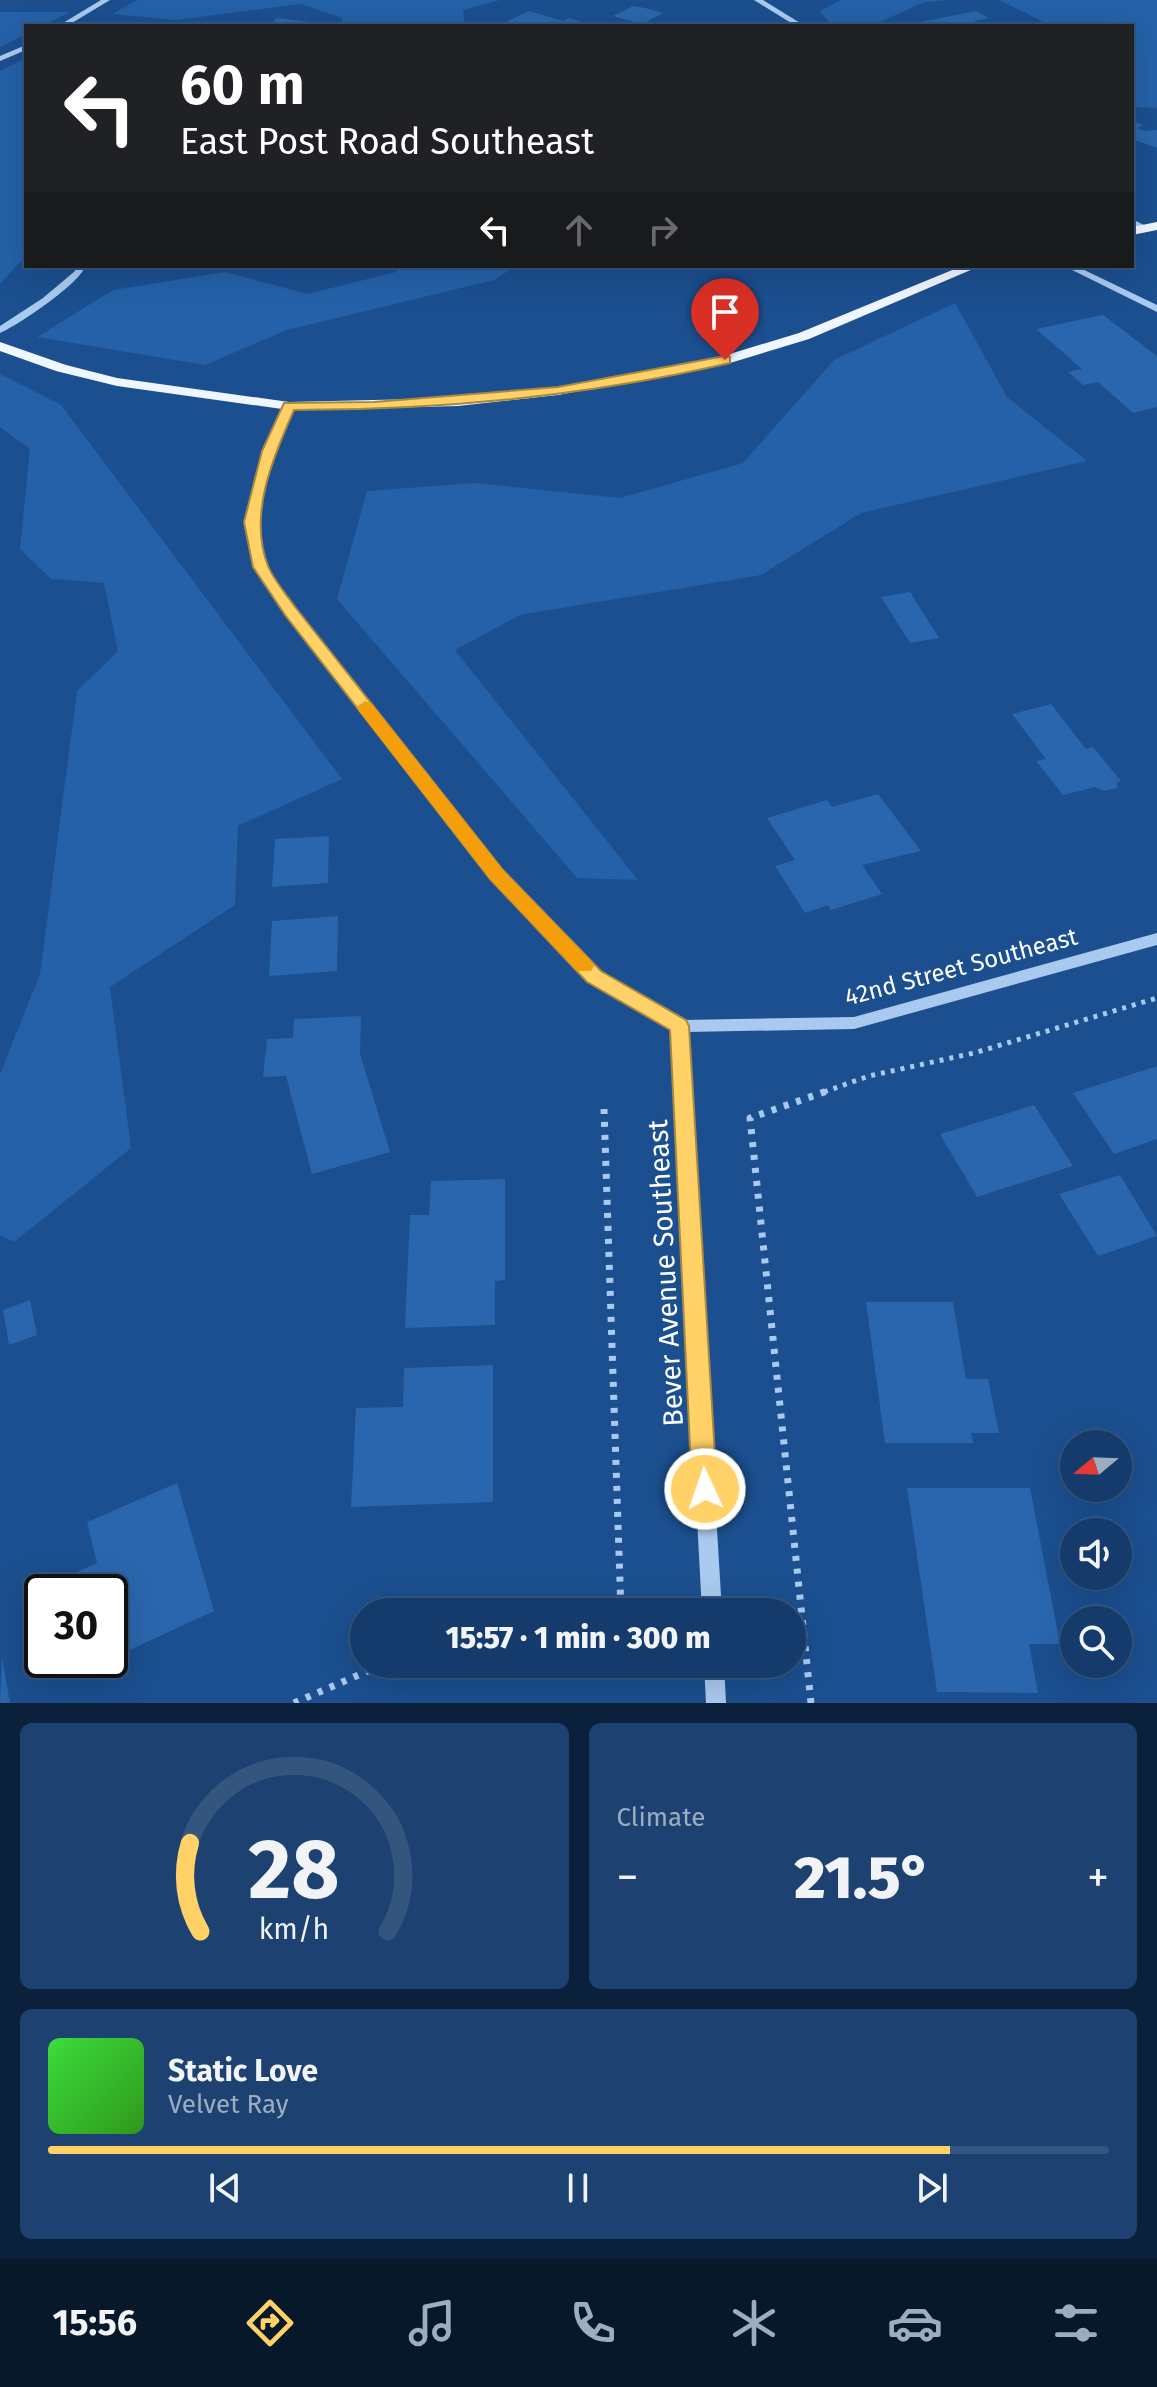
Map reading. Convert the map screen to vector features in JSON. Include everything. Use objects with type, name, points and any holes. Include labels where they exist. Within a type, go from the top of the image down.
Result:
[{"type":"main road","points":[[0,346],[61,368],[117,382],[289,406],[458,402],[558,391],[725,360],[804,336],[968,268]]},
{"type":"street","points":[[65,24],[106,0]]},
{"type":"street","points":[[758,0],[798,24]]},
{"type":"street","points":[[0,59],[24,48]]},
{"type":"street","points":[[0,330],[46,300],[79,272],[80,268]]},
{"type":"street","points":[[1073,268],[1157,309]]},
{"type":"street","points":[[289,406],[269,451],[251,522],[261,567],[290,612],[497,875],[594,976],[679,1026]]},
{"type":"street","name":"42nd Street Southeast","points":[[679,1026],[854,1023],[1157,939]]},
{"type":"street","name":"Bever Avenue Southeast","points":[[679,1026],[711,1598]]},
{"type":"street","points":[[715,1678],[716,1703]]},
{"type":"path","points":[[800,1598],[750,1118],[869,1076],[974,1053],[1157,998]]},
{"type":"path","points":[[604,1109],[621,1598]]},
{"type":"path","points":[[806,1654],[811,1703]]},
{"type":"path","points":[[294,1703],[352,1678]]},
{"type":"shaded area","points":[[138,0],[500,0],[463,10],[465,24],[343,24],[342,18],[301,4],[176,20],[112,14]]},
{"type":"shaded area","points":[[841,0],[948,0],[925,2],[880,24],[830,24],[820,11]]},
{"type":"shaded area","points":[[999,0],[1157,0],[1157,108],[1134,107],[1134,24],[1048,24]]},
{"type":"shaded area","points":[[0,12],[70,12],[46,24],[24,24],[24,35],[0,47]]},
{"type":"shaded area","points":[[24,59],[24,258],[0,284],[0,71]]},
{"type":"shaded area","points":[[400,268],[513,268],[494,280],[287,330],[205,365],[37,337],[113,290],[225,272],[307,294],[396,272]]},
{"type":"shaded area","points":[[955,303],[1007,397],[1087,461],[861,513],[761,575],[520,615],[455,650],[638,880],[577,878],[337,599],[367,491],[475,483],[620,498],[743,463],[834,360]]},
{"type":"shaded area","points":[[0,374],[61,405],[342,779],[238,826],[235,905],[110,987],[131,1148],[14,1242],[0,1235],[0,1074],[40,974],[77,691],[118,651],[104,583],[51,579],[20,549],[30,449],[0,427]]},
{"type":"building","points":[[633,6],[663,13],[642,24],[613,16]]},
{"type":"building","points":[[529,11],[587,24],[502,24]]},
{"type":"building","points":[[976,11],[989,18],[974,21],[979,24],[920,22]]},
{"type":"building","points":[[277,18],[319,23],[318,24],[271,24]]},
{"type":"building","points":[[1134,122],[1143,125],[1137,128],[1157,130],[1157,148],[1134,140]]},
{"type":"building","points":[[1103,315],[1157,356],[1157,407],[1133,413],[1098,382],[1083,385],[1068,372],[1082,369],[1036,329]]},
{"type":"building","points":[[910,592],[939,638],[910,643],[881,597]]},
{"type":"building","points":[[1051,704],[1086,749],[1093,747],[1121,781],[1117,782],[1117,788],[1104,791],[1095,787],[1063,795],[1036,761],[1046,759],[1012,714]]},
{"type":"building","points":[[878,794],[921,851],[862,865],[882,894],[831,910],[828,905],[805,913],[775,866],[795,860],[767,818],[827,800],[832,807]]},
{"type":"building","points":[[329,836],[328,883],[272,887],[275,839]]},
{"type":"building","points":[[338,916],[337,971],[269,976],[272,921]]},
{"type":"building","points":[[361,1016],[360,1054],[390,1152],[312,1174],[286,1076],[263,1077],[267,1039],[293,1038],[294,1019]]},
{"type":"building","points":[[1157,1066],[1157,1139],[1114,1154],[1073,1093]]},
{"type":"building","points":[[1034,1105],[1073,1166],[977,1197],[940,1134]]},
{"type":"building","points":[[1120,1175],[1157,1236],[1098,1256],[1059,1194]]},
{"type":"building","points":[[505,1179],[505,1280],[495,1281],[495,1325],[405,1328],[410,1215],[429,1215],[431,1181]]},
{"type":"building","points":[[30,1300],[37,1335],[9,1345],[3,1310]]},
{"type":"building","points":[[866,1302],[953,1302],[966,1379],[988,1379],[999,1433],[971,1433],[973,1443],[885,1443]]},
{"type":"building","points":[[493,1365],[493,1502],[351,1507],[356,1408],[403,1407],[404,1368]]},
{"type":"building","points":[[177,1483],[214,1611],[128,1651],[128,1574],[72,1574],[97,1563],[87,1522]]},
{"type":"building","points":[[907,1488],[1030,1488],[1060,1644],[1029,1644],[1038,1693],[937,1692]]},
{"type":"building","points":[[2,1657],[10,1703],[0,1703]]},
{"type":"slow traffic","points":[[365,707],[497,875],[584,966]]},
{"type":"route","points":[[705,1489],[679,1026],[594,976],[497,875],[290,612],[261,567],[251,522],[269,451],[289,406],[458,402],[558,391],[725,360]]}]
